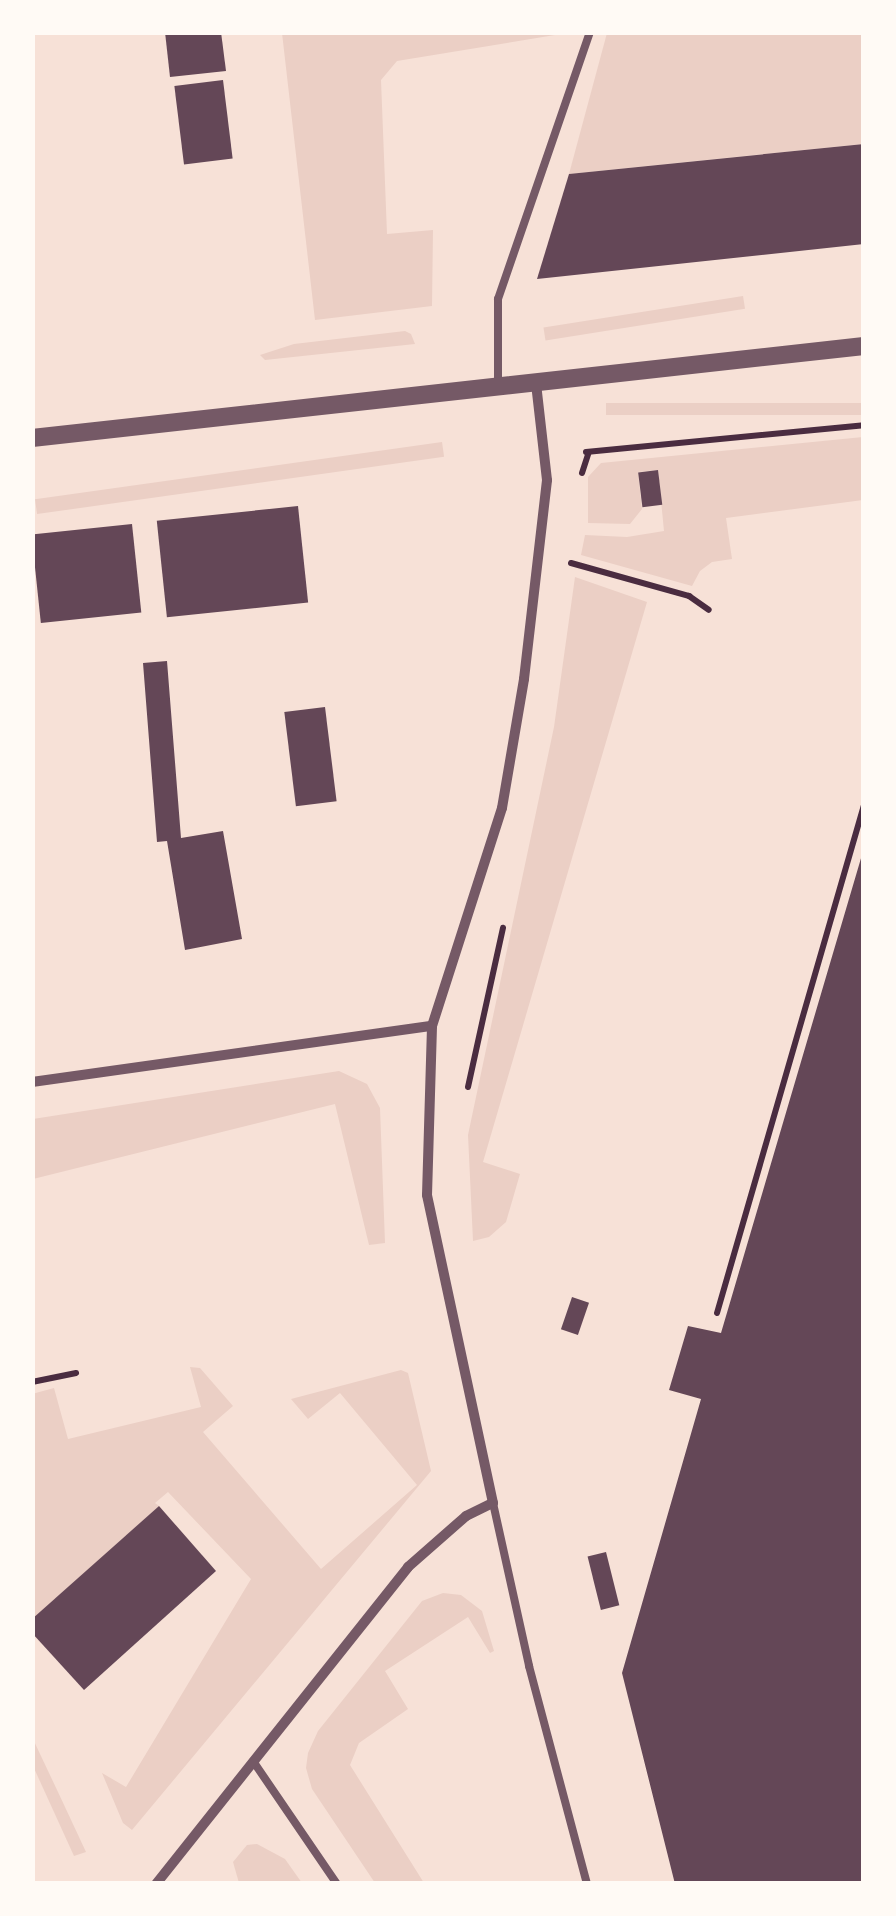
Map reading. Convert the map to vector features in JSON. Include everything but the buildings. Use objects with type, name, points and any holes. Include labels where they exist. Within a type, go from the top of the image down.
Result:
[{"type":"street","points":[[32,438],[864,346]]},
{"type":"street","points":[[156,1884],[408,1567],[466,1516],[493,1503],[427,1196],[432,1026],[502,808],[524,679],[546,455],[536,384]]},
{"type":"street","points":[[32,1082],[432,1026]]},
{"type":"lane","points":[[498,388],[498,298],[590,32]]},
{"type":"lane","points":[[493,1503],[529,1666],[587,1884]]},
{"type":"lane","points":[[253,1761],[336,1884]]},
{"type":"path","points":[[546,455],[864,425]]},
{"type":"path","points":[[571,563],[689,596],[709,610]]},
{"type":"path","points":[[717,1313],[864,805]]},
{"type":"path","points":[[32,1382],[76,1373]]},
{"type":"shaded area","points":[[282,33],[567,33],[397,61],[381,80],[387,234],[433,230],[432,306],[315,320]]},
{"type":"shaded area","points":[[607,33],[863,33],[863,144],[569,174]]},
{"type":"shaded area","points":[[743,296],[745,309],[546,340],[543,328]]},
{"type":"shaded area","points":[[405,331],[415,344],[265,360],[260,355],[294,344]]},
{"type":"shaded area","points":[[606,403],[863,403],[863,415],[606,415]]},
{"type":"shaded area","points":[[863,437],[863,500],[726,518],[732,559],[712,562],[700,571],[692,586],[581,555],[585,535],[627,537],[664,531],[658,470],[638,472],[642,509],[630,524],[588,523],[588,477],[601,463]]},
{"type":"shaded area","points":[[442,442],[444,457],[37,514],[35,499]]},
{"type":"shaded area","points":[[575,577],[647,602],[483,1162],[520,1174],[506,1222],[489,1237],[473,1241],[468,1135],[554,727]]},
{"type":"shaded area","points":[[339,1071],[367,1084],[380,1108],[385,1243],[369,1245],[335,1104],[33,1179],[33,1119]]},
{"type":"shaded area","points":[[190,1367],[200,1368],[233,1406],[203,1432],[321,1569],[417,1485],[340,1393],[308,1419],[291,1399],[401,1370],[408,1373],[431,1471],[132,1830],[123,1823],[102,1773],[126,1787],[251,1579],[168,1492],[155,1503],[159,1506],[33,1619],[32,1394],[54,1388],[68,1439],[201,1407]]},
{"type":"shaded area","points":[[443,1593],[461,1595],[482,1611],[494,1651],[490,1653],[468,1617],[385,1671],[408,1709],[359,1743],[350,1765],[424,1883],[375,1883],[312,1789],[306,1768],[308,1753],[318,1731],[422,1601]]},
{"type":"shaded area","points":[[32,1737],[86,1852],[74,1856],[33,1766]]},
{"type":"shaded area","points":[[257,1844],[285,1859],[302,1883],[239,1883],[233,1862],[247,1845]]}]
